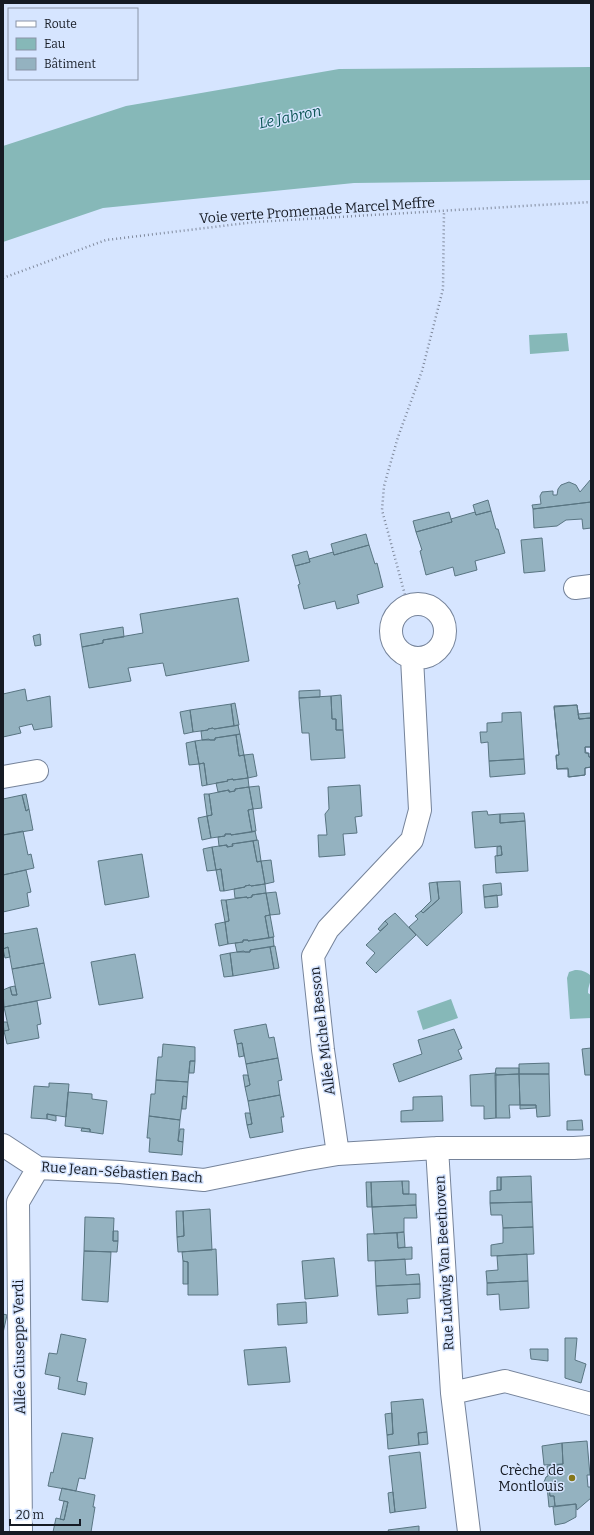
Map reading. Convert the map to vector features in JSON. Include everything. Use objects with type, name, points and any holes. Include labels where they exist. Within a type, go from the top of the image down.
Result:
[{"type":"street","points":[[417,604],[426,605],[435,609],[441,616],[445,625],[443,643],[437,651],[429,656],[412,658],[404,655],[392,642],[391,625],[394,617],[400,610],[408,606],[417,604]]},
{"type":"street","name":"Allée Michel Besson","points":[[338,1154],[323,1050],[313,956],[328,928],[412,840],[420,810],[412,658]]},
{"type":"street","points":[[3,777],[37,771]]},
{"type":"street","name":"Rue Jean-Sébastien Bach","points":[[3,1145],[38,1168],[120,1172],[204,1180],[338,1154],[437,1148]]},
{"type":"street","points":[[437,1148],[591,1147]]},
{"type":"street","name":"Rue Ludwig Van Beethoven","points":[[437,1148],[452,1393],[469,1532]]},
{"type":"street","name":"Allée Giuseppe Verdi","points":[[21,1532],[18,1202],[38,1168]]},
{"type":"street","points":[[452,1393],[505,1381],[591,1404]]},
{"type":"path","name":"Voie verte Promenade Marcel Meffre","points":[[3,278],[106,240],[256,222],[591,202]]},
{"type":"path","points":[[408,606],[382,510],[384,486],[398,437],[422,371],[443,289],[444,211]]},
{"type":"water","name":"Le Jabron","points":[[591,67],[591,180],[354,183],[103,208],[3,242],[3,146],[126,106],[339,69]]},
{"type":"water","points":[[567,333],[569,351],[530,354],[529,335]]},
{"type":"water","points":[[575,970],[583,971],[591,976],[588,993],[591,995],[591,1018],[570,1019],[567,978],[569,972]]},
{"type":"water","points":[[451,999],[458,1018],[423,1030],[417,1011]]},
{"type":"building","points":[[591,479],[591,502],[533,509],[532,505],[541,504],[540,496],[542,492],[553,491],[553,495],[557,495],[558,489],[561,485],[569,482],[576,485],[580,492]]},
{"type":"building","points":[[488,500],[491,511],[476,515],[473,505]]},
{"type":"building","points":[[591,502],[591,528],[583,529],[582,519],[566,520],[557,526],[534,528],[533,509]]},
{"type":"building","points":[[491,511],[505,553],[475,561],[477,570],[455,576],[453,567],[426,575],[420,551],[422,550],[416,532],[452,522],[451,519],[475,512],[476,515]]},
{"type":"building","points":[[449,512],[452,522],[416,532],[413,521]]},
{"type":"building","points":[[366,534],[369,545],[334,555],[331,544]]},
{"type":"building","points":[[542,538],[545,571],[524,573],[521,540]]},
{"type":"building","points":[[369,545],[375,564],[377,563],[383,587],[357,595],[359,603],[337,609],[335,601],[304,609],[298,585],[300,584],[295,566],[310,562],[309,559],[333,552],[334,555]]},
{"type":"building","points":[[307,551],[310,562],[295,566],[292,555]]},
{"type":"building","points":[[238,598],[249,661],[166,676],[163,663],[128,668],[131,681],[89,688],[82,647],[103,643],[103,640],[143,633],[140,614]]},
{"type":"building","points":[[123,627],[124,637],[103,640],[103,643],[82,647],[80,634]]},
{"type":"building","points":[[40,634],[41,645],[35,646],[33,636]]},
{"type":"building","points":[[25,689],[27,701],[50,696],[52,727],[34,730],[32,724],[19,727],[21,733],[3,737],[3,694]]},
{"type":"building","points":[[320,690],[320,697],[299,698],[299,691]]},
{"type":"building","points":[[341,695],[343,730],[336,730],[336,719],[332,719],[331,696]]},
{"type":"building","points":[[331,696],[332,719],[336,719],[336,730],[343,730],[345,758],[311,760],[309,733],[302,733],[299,698]]},
{"type":"building","points":[[235,703],[239,725],[234,726],[231,704]]},
{"type":"building","points":[[231,704],[234,726],[193,732],[190,710]]},
{"type":"building","points":[[577,705],[579,719],[591,718],[591,747],[585,747],[585,753],[588,753],[589,757],[591,757],[591,767],[585,768],[585,775],[568,777],[568,769],[557,769],[556,756],[559,755],[554,706]]},
{"type":"building","points":[[577,705],[579,719],[591,718],[591,747],[585,747],[586,753],[589,753],[589,757],[591,757],[591,767],[585,768],[585,775],[569,777],[568,768],[557,769],[556,755],[559,755],[554,707]]},
{"type":"building","points":[[190,710],[193,732],[184,734],[180,712]]},
{"type":"building","points":[[521,712],[524,759],[489,761],[488,742],[481,743],[480,732],[487,732],[487,723],[502,722],[502,713]]},
{"type":"building","points":[[591,713],[591,718],[579,719],[578,714]]},
{"type":"building","points":[[238,725],[240,734],[215,738],[215,740],[202,740],[201,731]]},
{"type":"building","points":[[240,734],[244,755],[239,756],[236,735]]},
{"type":"building","points":[[236,735],[239,756],[244,755],[248,778],[227,780],[228,781],[207,785],[204,763],[199,764],[195,741],[209,739],[215,740],[215,738]]},
{"type":"building","points":[[195,741],[199,764],[189,765],[186,743]]},
{"type":"building","points":[[253,754],[257,776],[248,778],[244,755]]},
{"type":"building","points":[[524,759],[525,774],[490,777],[489,761]]},
{"type":"building","points":[[204,763],[207,785],[202,786],[199,764]]},
{"type":"building","points":[[248,778],[249,787],[235,789],[235,791],[229,792],[229,790],[218,792],[216,783],[233,779]]},
{"type":"building","points":[[360,785],[362,816],[355,817],[357,833],[343,834],[345,855],[319,857],[318,835],[327,835],[325,814],[329,809],[328,787]]},
{"type":"building","points":[[259,786],[262,808],[253,809],[249,787]]},
{"type":"building","points":[[249,787],[253,809],[248,810],[252,832],[231,835],[225,834],[225,836],[211,838],[207,816],[212,815],[209,794],[229,790],[229,792],[235,791],[235,789]]},
{"type":"building","points":[[26,794],[29,809],[26,811],[22,795]]},
{"type":"building","points":[[204,794],[209,794],[212,815],[207,816]]},
{"type":"building","points":[[22,795],[26,811],[29,809],[33,830],[3,835],[3,799]]},
{"type":"building","points":[[253,809],[256,831],[252,832],[248,810]]},
{"type":"building","points":[[487,811],[488,815],[500,814],[500,823],[525,821],[528,871],[496,873],[495,856],[502,855],[501,846],[475,848],[472,812]]},
{"type":"building","points":[[524,813],[525,821],[500,823],[500,814]]},
{"type":"building","points":[[207,816],[211,838],[202,840],[198,818]]},
{"type":"building","points":[[23,831],[28,855],[31,854],[34,868],[3,875],[3,835]]},
{"type":"building","points":[[255,831],[257,840],[232,844],[233,846],[227,847],[227,845],[219,846],[218,837],[225,836],[225,834],[231,835]]},
{"type":"building","points":[[258,840],[261,861],[257,862],[253,841]]},
{"type":"building","points":[[253,841],[257,862],[261,861],[265,884],[250,885],[224,891],[221,869],[216,870],[212,847],[227,845],[227,847],[233,846],[232,844]]},
{"type":"building","points":[[501,846],[502,855],[497,856],[497,847]]},
{"type":"building","points":[[212,847],[216,870],[207,871],[203,849]]},
{"type":"building","points":[[142,854],[149,897],[105,905],[98,861]]},
{"type":"building","points":[[271,860],[274,882],[265,884],[261,861]]},
{"type":"building","points":[[221,869],[224,891],[220,891],[216,870]]},
{"type":"building","points":[[26,870],[31,892],[27,893],[29,906],[3,912],[3,875]]},
{"type":"building","points":[[460,881],[462,913],[427,946],[409,927],[418,919],[415,916],[421,911],[423,913],[439,899],[437,882]]},
{"type":"building","points":[[437,882],[439,899],[423,913],[421,911],[431,901],[429,883]]},
{"type":"building","points":[[501,883],[502,895],[484,897],[483,885]]},
{"type":"building","points":[[265,884],[266,893],[252,895],[252,897],[247,898],[235,898],[234,889],[250,885]]},
{"type":"building","points":[[276,892],[280,914],[270,915],[266,893]]},
{"type":"building","points":[[266,893],[270,915],[265,916],[269,938],[248,941],[243,940],[243,942],[228,944],[225,922],[229,921],[226,900],[247,898],[252,897],[252,895]]},
{"type":"building","points":[[497,895],[498,907],[485,908],[484,897]]},
{"type":"building","points":[[221,900],[226,900],[229,921],[225,922]]},
{"type":"building","points":[[395,913],[416,935],[376,973],[366,963],[375,953],[366,945],[388,924],[385,921]]},
{"type":"building","points":[[270,915],[274,937],[269,938],[265,916]]},
{"type":"building","points":[[385,921],[388,924],[380,931],[378,929]]},
{"type":"building","points":[[225,922],[228,944],[219,946],[215,924]]},
{"type":"building","points":[[37,928],[44,963],[12,969],[8,947],[3,949],[3,934]]},
{"type":"building","points":[[273,937],[274,946],[250,950],[250,952],[237,952],[235,943],[243,942],[243,940],[248,941]]},
{"type":"building","points":[[275,946],[279,968],[274,969],[270,947]]},
{"type":"building","points":[[8,947],[10,957],[5,958],[3,949]]},
{"type":"building","points":[[270,947],[274,969],[233,976],[230,953],[244,951],[250,952],[250,950]]},
{"type":"building","points":[[230,953],[233,976],[224,977],[220,955]]},
{"type":"building","points":[[135,954],[143,998],[99,1005],[91,962]]},
{"type":"building","points":[[44,963],[51,998],[4,1007],[3,990],[10,987],[12,995],[17,995],[12,969]]},
{"type":"building","points":[[15,986],[17,995],[12,995],[10,987]]},
{"type":"building","points":[[37,1001],[41,1024],[37,1025],[39,1038],[7,1044],[4,1031],[9,1030],[4,1007]]},
{"type":"building","points":[[3,1022],[7,1022],[9,1030],[4,1031]]},
{"type":"building","points":[[266,1024],[269,1038],[274,1037],[278,1058],[246,1064],[242,1043],[237,1044],[234,1030]]},
{"type":"building","points":[[454,1029],[462,1048],[458,1050],[462,1059],[399,1082],[393,1064],[422,1054],[418,1040]]},
{"type":"building","points":[[242,1043],[244,1056],[239,1057],[237,1044]]},
{"type":"building","points":[[163,1044],[195,1047],[195,1061],[190,1061],[188,1082],[156,1080],[158,1057],[162,1057]]},
{"type":"building","points":[[591,1048],[591,1075],[585,1075],[582,1049]]},
{"type":"building","points":[[278,1058],[282,1080],[278,1081],[280,1095],[248,1101],[245,1087],[250,1085],[246,1064]]},
{"type":"building","points":[[190,1061],[195,1061],[194,1073],[189,1073]]},
{"type":"building","points":[[549,1063],[549,1074],[519,1074],[519,1064]]},
{"type":"building","points":[[496,1068],[519,1068],[519,1074],[495,1075]]},
{"type":"building","points":[[496,1073],[496,1118],[484,1119],[484,1106],[471,1106],[470,1075]]},
{"type":"building","points":[[519,1074],[520,1105],[509,1105],[510,1118],[496,1118],[495,1075]]},
{"type":"building","points":[[519,1074],[549,1074],[550,1116],[537,1117],[536,1105],[520,1105]]},
{"type":"building","points":[[243,1075],[248,1075],[250,1085],[245,1087]]},
{"type":"building","points":[[156,1080],[188,1082],[187,1097],[183,1096],[180,1120],[149,1116],[151,1094],[155,1094]]},
{"type":"building","points":[[49,1083],[69,1084],[66,1117],[47,1114],[47,1119],[31,1118],[34,1086],[49,1087]]},
{"type":"building","points":[[68,1092],[92,1094],[92,1099],[107,1101],[103,1134],[90,1132],[90,1129],[65,1126]]},
{"type":"building","points":[[280,1095],[284,1117],[281,1117],[283,1132],[250,1138],[247,1125],[252,1124],[248,1101]]},
{"type":"building","points":[[183,1096],[187,1097],[186,1109],[182,1109]]},
{"type":"building","points":[[442,1096],[443,1121],[401,1122],[401,1111],[413,1110],[413,1097]]},
{"type":"building","points":[[520,1105],[536,1105],[536,1108],[520,1109]]},
{"type":"building","points":[[245,1113],[250,1113],[252,1124],[247,1125]]},
{"type":"building","points":[[47,1114],[56,1116],[56,1121],[47,1119]]},
{"type":"building","points":[[149,1116],[180,1120],[178,1141],[183,1142],[182,1155],[149,1152],[150,1138],[147,1138]]},
{"type":"building","points":[[582,1120],[583,1130],[567,1130],[567,1121]]},
{"type":"building","points":[[82,1128],[90,1129],[90,1132],[81,1131]]},
{"type":"building","points":[[180,1129],[184,1129],[183,1142],[178,1141]]},
{"type":"building","points":[[531,1176],[532,1202],[490,1203],[490,1191],[501,1190],[501,1177]]},
{"type":"building","points":[[497,1177],[501,1177],[501,1190],[497,1190]]},
{"type":"building","points":[[402,1181],[409,1181],[409,1194],[403,1194]]},
{"type":"building","points":[[402,1181],[403,1194],[416,1194],[416,1205],[372,1207],[371,1182]]},
{"type":"building","points":[[366,1182],[371,1182],[372,1207],[367,1207]]},
{"type":"building","points":[[532,1202],[533,1227],[503,1228],[502,1215],[491,1215],[490,1203]]},
{"type":"building","points":[[416,1205],[417,1218],[404,1218],[404,1232],[374,1234],[372,1207]]},
{"type":"building","points":[[210,1209],[212,1250],[178,1252],[177,1237],[184,1236],[183,1211]]},
{"type":"building","points":[[176,1211],[183,1211],[184,1236],[177,1237]]},
{"type":"building","points":[[85,1217],[114,1218],[113,1241],[118,1241],[117,1252],[84,1251]]},
{"type":"building","points":[[533,1227],[534,1254],[491,1256],[491,1245],[503,1243],[503,1228]]},
{"type":"building","points":[[113,1231],[118,1231],[118,1241],[113,1241]]},
{"type":"building","points":[[404,1232],[405,1247],[398,1248],[397,1233]]},
{"type":"building","points":[[397,1233],[398,1248],[412,1247],[412,1259],[368,1261],[367,1234]]},
{"type":"building","points":[[216,1249],[218,1295],[188,1295],[188,1262],[183,1261],[182,1252]]},
{"type":"building","points":[[84,1251],[111,1252],[108,1302],[82,1300]]},
{"type":"building","points":[[527,1254],[528,1281],[487,1283],[486,1271],[498,1270],[497,1256]]},
{"type":"building","points":[[334,1258],[338,1296],[305,1299],[302,1261]]},
{"type":"building","points":[[405,1259],[406,1275],[419,1274],[420,1284],[376,1286],[375,1261]]},
{"type":"building","points":[[183,1261],[188,1262],[188,1284],[183,1284]]},
{"type":"building","points":[[528,1281],[529,1308],[500,1310],[499,1294],[487,1295],[487,1283]]},
{"type":"building","points":[[420,1284],[420,1298],[407,1299],[408,1313],[378,1315],[376,1286]]},
{"type":"building","points":[[306,1302],[307,1323],[278,1325],[277,1304]]},
{"type":"building","points":[[3,1314],[7,1315],[3,1333]]},
{"type":"building","points":[[61,1334],[86,1339],[77,1381],[87,1383],[85,1395],[58,1389],[60,1377],[45,1374],[49,1353],[57,1354]]},
{"type":"building","points":[[565,1338],[577,1338],[575,1360],[586,1364],[581,1383],[565,1378]]},
{"type":"building","points":[[286,1347],[290,1382],[248,1385],[244,1350]]},
{"type":"building","points":[[530,1349],[548,1349],[548,1361],[531,1359]]},
{"type":"building","points":[[423,1399],[427,1432],[418,1433],[419,1445],[388,1449],[387,1435],[393,1434],[391,1402]]},
{"type":"building","points":[[392,1413],[393,1434],[387,1435],[385,1414]]},
{"type":"building","points":[[427,1432],[428,1444],[419,1445],[418,1433]]},
{"type":"building","points":[[62,1433],[93,1438],[85,1479],[79,1478],[76,1491],[48,1486],[51,1472],[53,1473]]},
{"type":"building","points":[[587,1441],[590,1475],[587,1475],[588,1487],[591,1487],[591,1498],[577,1510],[576,1504],[555,1506],[554,1496],[550,1496],[549,1488],[544,1482],[548,1476],[547,1466],[563,1464],[562,1443]]},
{"type":"building","points":[[562,1443],[563,1464],[544,1465],[542,1446]]},
{"type":"building","points":[[420,1452],[426,1508],[395,1512],[389,1456]]},
{"type":"building","points":[[547,1486],[549,1488],[550,1496],[554,1496],[555,1506],[549,1507]]},
{"type":"building","points":[[62,1488],[95,1495],[93,1507],[95,1507],[91,1532],[53,1532],[56,1518],[64,1520],[68,1502],[59,1500]]},
{"type":"building","points":[[393,1492],[395,1512],[390,1513],[388,1493]]},
{"type":"building","points":[[64,1501],[68,1502],[64,1520],[60,1519]]},
{"type":"building","points":[[576,1504],[576,1517],[565,1523],[555,1525],[553,1507]]},
{"type":"building","points":[[419,1526],[419,1532],[389,1532],[388,1530]]},
{"type":"place","name":"Crèche de Montlouis","points":[[572,1478]]}]
